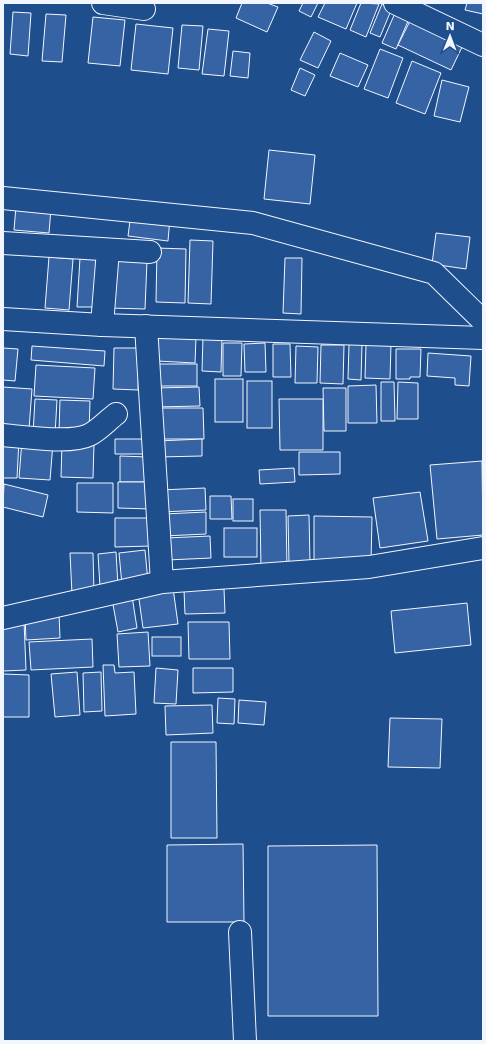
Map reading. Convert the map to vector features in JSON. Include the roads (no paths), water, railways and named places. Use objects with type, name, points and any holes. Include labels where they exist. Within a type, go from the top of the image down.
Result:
[{"type":"street","points":[[103,3],[144,8]]},
{"type":"street","points":[[395,3],[483,45]]},
{"type":"street","points":[[3,198],[253,223],[434,273],[483,321]]},
{"type":"street","points":[[3,243],[150,252]]},
{"type":"street","points":[[102,325],[108,250]]},
{"type":"street","points":[[3,319],[102,325],[483,338]]},
{"type":"street","points":[[146,326],[162,582]]},
{"type":"street","points":[[3,435],[64,439],[78,438],[89,435],[116,414]]},
{"type":"street","points":[[3,618],[162,582],[368,567],[483,548]]},
{"type":"street","points":[[240,932],[245,1041]]}]
